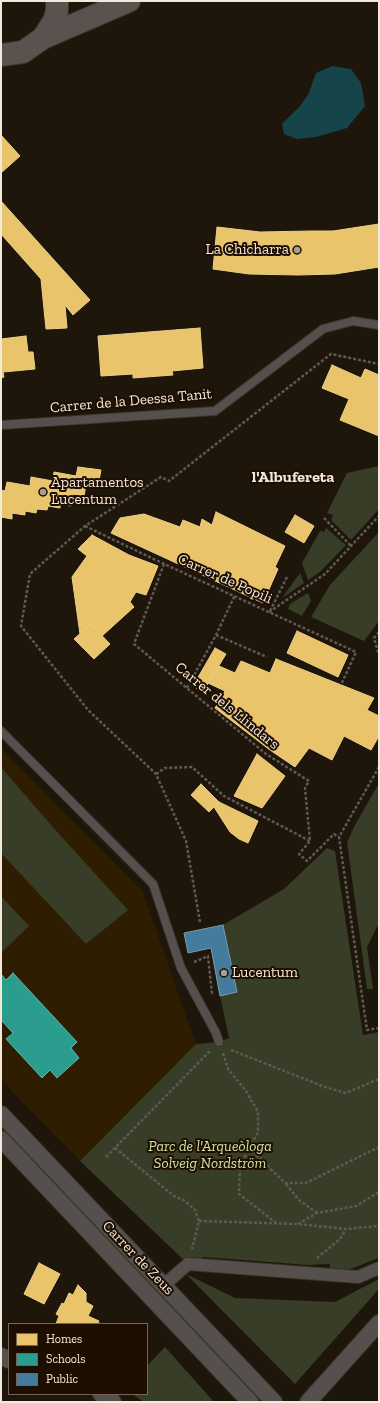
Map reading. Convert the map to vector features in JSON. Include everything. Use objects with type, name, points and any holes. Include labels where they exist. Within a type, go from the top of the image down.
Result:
[{"type":"main road","points":[[43,38],[54,21],[57,11],[57,1]]},
{"type":"main road","points":[[1,55],[23,52],[43,38],[129,1]]},
{"type":"street","name":"Carrer de Zeus","points":[[1,1114],[274,1402]]},
{"type":"street","name":"Carrer de Zeus","points":[[1,1139],[250,1402]]},
{"type":"street","points":[[164,1285],[188,1264],[358,1277],[379,1268]]},
{"type":"street","points":[[308,1402],[379,1323]]},
{"type":"street","points":[[102,1395],[113,1402]]},
{"type":"lane","name":"Carrer de la Deessa Tanit","points":[[1,425],[215,411],[323,329],[353,322],[379,326]]},
{"type":"lane","points":[[1,731],[153,884],[181,968],[216,1033],[219,1042]]},
{"type":"path","points":[[200,922],[186,841],[156,774],[88,710],[21,626],[30,574],[85,526],[161,477],[169,481],[331,354],[379,364]]},
{"type":"path","points":[[270,612],[326,574],[379,516]]},
{"type":"path","points":[[324,518],[351,546]]},
{"type":"path","name":"Carrer de Popili","points":[[85,526],[356,652],[341,685]]},
{"type":"path","name":"Carrer dels Llindars","points":[[164,564],[134,644],[266,754],[309,781],[306,788],[310,841]]},
{"type":"path","points":[[270,612],[287,577]]},
{"type":"path","points":[[187,688],[216,635],[235,595]]},
{"type":"path","points":[[379,632],[374,638],[379,655]]},
{"type":"path","points":[[216,635],[267,657]]},
{"type":"path","points":[[156,774],[165,768],[192,767],[224,796],[310,841],[299,854],[307,861],[334,834],[339,837]]},
{"type":"path","points":[[379,767],[339,837],[367,1030],[379,1028]]},
{"type":"path","points":[[219,1042],[229,1049],[325,1087],[346,1093],[379,1079]]},
{"type":"path","points":[[106,1157],[219,1042]]},
{"type":"path","points":[[219,1042],[228,1069],[246,1091],[258,1112],[258,1132],[240,1166],[239,1194],[276,1223]]},
{"type":"path","points":[[286,1183],[306,1182],[379,1147]]},
{"type":"path","points":[[116,1148],[174,1196],[185,1201],[195,1210],[199,1221],[188,1264]]},
{"type":"path","points":[[249,1148],[286,1183],[299,1200],[317,1213]]},
{"type":"path","points":[[298,1224],[317,1213],[356,1206],[379,1192]]},
{"type":"path","points":[[199,1221],[298,1224],[346,1229],[379,1226]]},
{"type":"path","points":[[304,1273],[308,1265],[340,1239],[346,1229]]},
{"type":"shaded area","points":[[1,748],[142,890],[196,1044],[80,1161],[1,1080]]},
{"type":"green space","points":[[379,466],[379,509],[351,540],[331,520],[333,515],[327,513],[347,473]]},
{"type":"green space","points":[[326,528],[346,545],[320,572],[308,580],[302,563],[320,531],[324,532]]},
{"type":"green space","points":[[379,532],[379,621],[364,641],[311,617],[330,585]]},
{"type":"green space","points":[[300,573],[304,583],[282,598]]},
{"type":"green space","points":[[308,593],[311,601],[302,616],[288,609],[290,604]]},
{"type":"green space","points":[[1,767],[50,824],[128,910],[86,944],[1,853]]},
{"type":"green space","points":[[379,783],[379,923],[367,947],[373,989],[367,989],[347,842]]},
{"type":"green space","name":"Parc de l'Arqueòloga Solveig Nordström","points":[[327,848],[335,851],[363,1035],[379,1032],[379,1258],[345,1271],[330,1270],[330,1264],[308,1265],[204,1257],[188,1264],[80,1161],[196,1044],[219,1042],[229,1038],[220,996],[237,992],[223,925],[284,889]]},
{"type":"green space","points":[[1,896],[29,926],[1,953]]},
{"type":"green space","points":[[186,1274],[235,1298],[335,1302],[379,1279],[379,1289],[295,1384]]},
{"type":"green space","points":[[165,1347],[214,1402],[144,1402],[134,1395],[148,1395],[148,1365]]},
{"type":"water","points":[[332,66],[351,69],[361,83],[365,106],[347,128],[316,137],[297,139],[284,134],[282,124],[299,107],[308,95],[316,73]]},
{"type":"building: Homes","points":[[1,135],[20,156],[1,173]]},
{"type":"building: Homes","points":[[1,201],[90,300],[73,315],[65,305],[67,328],[46,329],[41,279],[1,234]]},
{"type":"building: Homes","name":"La Chicharra","points":[[379,224],[379,267],[335,274],[298,275],[249,274],[213,269],[217,227],[260,232],[333,231]]},
{"type":"building: Homes","points":[[200,328],[203,368],[172,371],[173,375],[133,378],[133,374],[101,376],[98,336]]},
{"type":"building: Homes","points":[[26,336],[28,352],[33,352],[35,369],[3,372],[4,377],[1,378],[1,339]]},
{"type":"building: Homes","points":[[332,365],[361,378],[365,369],[379,375],[379,436],[340,420],[349,399],[322,388]]},
{"type":"building: Homes","name":"Apartamentos Lucentum","points":[[78,467],[101,470],[98,486],[86,484],[84,496],[73,494],[71,506],[60,504],[60,508],[48,506],[47,510],[37,509],[36,513],[25,511],[25,515],[12,513],[12,519],[1,517],[1,490],[5,491],[7,482],[30,486],[31,477],[53,481],[54,472],[76,476]]},
{"type":"building: Homes","points":[[216,512],[285,546],[275,567],[278,569],[263,603],[111,533],[120,518],[144,514],[180,527],[183,520],[200,527],[202,519],[212,525]]},
{"type":"building: Homes","points":[[295,515],[314,526],[304,543],[285,532]]},
{"type":"building: Homes","points":[[92,535],[129,555],[158,566],[146,595],[136,592],[130,602],[134,607],[102,636],[91,624],[80,634],[72,577],[87,556],[78,549]]},
{"type":"building: Homes","points":[[91,624],[110,644],[94,659],[74,639]]},
{"type":"building: Homes","points":[[297,631],[348,655],[338,677],[287,653]]},
{"type":"building: Homes","points":[[215,648],[226,654],[203,692],[193,686]]},
{"type":"building: Homes","points":[[276,659],[374,698],[367,710],[379,716],[379,736],[371,750],[344,736],[332,760],[309,748],[295,767],[215,708],[225,691],[208,683],[219,666],[235,673],[241,661],[270,673]]},
{"type":"building: Homes","points":[[257,754],[285,776],[262,808],[234,796]]},
{"type":"building: Homes","points":[[201,784],[219,802],[209,812],[191,795]]},
{"type":"building: Homes","points":[[219,802],[258,821],[248,843],[239,839],[230,832],[214,807]]},
{"type":"building: Homes","points":[[39,1263],[60,1274],[44,1304],[24,1294]]},
{"type":"building: Homes","points":[[78,1285],[86,1293],[86,1302],[93,1306],[88,1316],[99,1321],[98,1323],[56,1323],[59,1316],[56,1314],[62,1303],[64,1304],[69,1293],[73,1295]]},
{"type":"building: Schools","points":[[13,973],[77,1042],[71,1048],[79,1058],[57,1078],[50,1070],[42,1078],[6,1039],[13,1033],[1,1020],[1,974],[6,980]]},
{"type":"building: Public","name":"Lucentum","points":[[223,925],[237,992],[220,996],[211,948],[188,953],[184,933]]},
{"type":"place","name":"La Chicharra","points":[[297,250]]},
{"type":"place","name":"Apartamentos Lucentum","points":[[43,492]]},
{"type":"place","name":"Lucentum","points":[[224,973]]},
{"type":"district","name":"l'Albufereta","points":[[293,477]]}]
